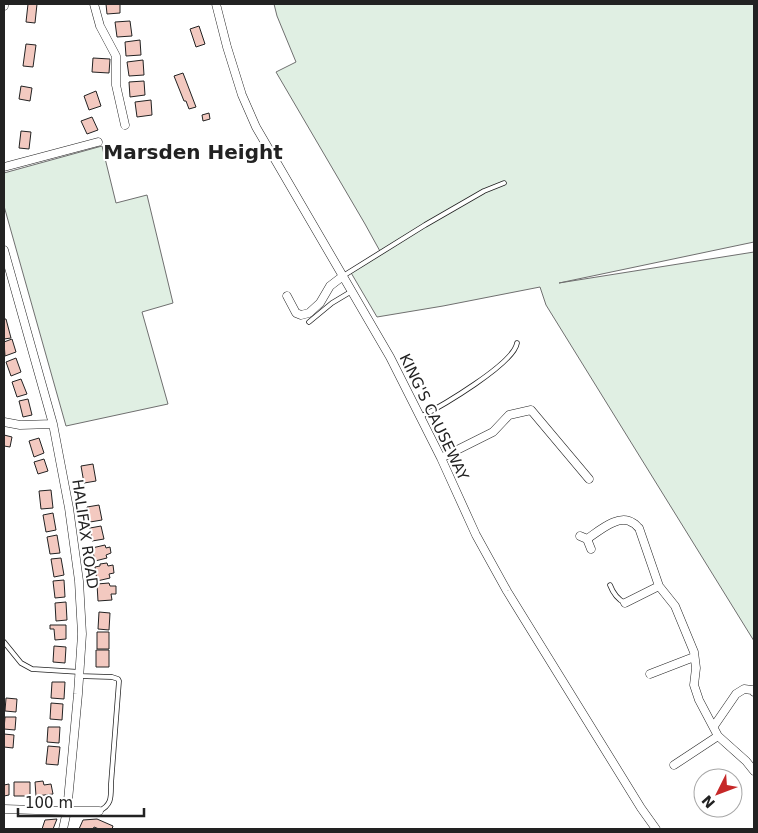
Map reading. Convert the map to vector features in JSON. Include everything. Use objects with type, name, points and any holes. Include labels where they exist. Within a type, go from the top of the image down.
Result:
[{"type":"street","points":[[94,4],[100,26],[116,56],[116,85],[125,125]]},
{"type":"street","name":"KING'S CAUSEWAY","points":[[216,4],[242,94],[256,127],[390,357],[441,458],[476,535],[507,591],[641,808],[656,829]]},
{"type":"street","points":[[4,167],[98,142]]},
{"type":"street","name":"HALIFAX ROAD","points":[[4,250],[53,424],[69,508],[79,581],[82,634],[80,674],[67,811],[63,829]]},
{"type":"street","points":[[287,296],[296,313],[301,315],[309,313],[320,304],[330,286],[343,276]]},
{"type":"street","points":[[441,458],[493,432],[509,415],[531,410],[589,479]]},
{"type":"street","points":[[4,422],[20,425],[53,424]]},
{"type":"street","points":[[591,550],[584,538],[612,523],[623,520],[632,522],[639,528],[659,586],[675,606],[694,652],[696,668],[694,685],[699,700],[718,736],[746,761],[754,771]]},
{"type":"street","points":[[625,603],[659,586]]},
{"type":"street","points":[[650,674],[694,657]]},
{"type":"street","points":[[714,726],[736,694],[744,688],[754,692]]},
{"type":"street","points":[[674,765],[718,736]]},
{"type":"street","points":[[4,809],[99,811]]},
{"type":"lane","points":[[343,276],[477,195],[504,183]]},
{"type":"lane","points":[[310,322],[332,303],[352,292]]},
{"type":"lane","points":[[420,417],[446,404],[500,365],[516,348],[517,342]]},
{"type":"lane","points":[[610,585],[616,596],[625,603]]},
{"type":"lane","points":[[4,642],[21,663],[32,669],[118,679],[111,796],[109,803],[99,811]]},
{"type":"green space","points":[[274,4],[754,4],[754,242],[559,283],[754,252],[754,641],[546,305],[540,287],[377,317],[350,271],[381,253],[276,72],[296,62]]},
{"type":"green space","points":[[102,146],[116,203],[147,195],[173,303],[142,312],[168,404],[66,426],[4,206],[4,173]]},
{"type":"building","points":[[28,4],[37,4],[35,23],[26,22]]},
{"type":"building","points":[[106,4],[120,4],[120,13],[107,14]]},
{"type":"building","points":[[130,21],[132,36],[117,37],[115,22]]},
{"type":"building","points":[[199,26],[205,44],[196,47],[190,29]]},
{"type":"building","points":[[140,40],[141,55],[126,56],[125,42]]},
{"type":"building","points":[[26,44],[36,45],[33,67],[23,66]]},
{"type":"building","points":[[93,58],[110,59],[109,73],[92,72]]},
{"type":"building","points":[[143,60],[144,75],[129,76],[127,62]]},
{"type":"building","points":[[183,73],[196,107],[189,109],[174,76]]},
{"type":"building","points":[[144,81],[145,95],[130,97],[129,82]]},
{"type":"building","points":[[21,86],[32,88],[30,101],[19,99]]},
{"type":"building","points":[[96,91],[101,106],[89,110],[84,96]]},
{"type":"building","points":[[151,100],[152,115],[137,117],[135,102]]},
{"type":"building","points":[[209,113],[210,119],[203,121],[202,115]]},
{"type":"building","points":[[92,117],[98,130],[87,134],[81,121]]},
{"type":"building","points":[[21,131],[31,132],[29,149],[19,148]]},
{"type":"building","points":[[4,319],[6,319],[11,338],[4,339]]},
{"type":"building","points":[[12,339],[16,352],[5,356],[4,342]]},
{"type":"building","points":[[16,358],[21,372],[11,376],[6,362]]},
{"type":"building","points":[[21,379],[27,394],[17,397],[12,382]]},
{"type":"building","points":[[28,399],[32,415],[23,417],[19,401]]},
{"type":"building","points":[[4,435],[12,437],[10,447],[4,446]]},
{"type":"building","points":[[39,438],[44,453],[34,457],[29,441]]},
{"type":"building","points":[[44,459],[48,471],[38,474],[34,462]]},
{"type":"building","points":[[93,464],[96,481],[84,483],[81,466]]},
{"type":"building","points":[[51,490],[53,508],[41,509],[39,491]]},
{"type":"building","points":[[99,505],[102,520],[90,522],[87,507]]},
{"type":"building","points":[[53,513],[56,530],[46,532],[43,515]]},
{"type":"building","points":[[101,526],[104,539],[92,541],[90,528]]},
{"type":"building","points":[[57,535],[60,553],[50,554],[47,537]]},
{"type":"building","points":[[105,545],[106,548],[110,547],[111,553],[106,555],[107,558],[95,561],[92,548]]},
{"type":"building","points":[[61,558],[64,575],[54,577],[51,559]]},
{"type":"building","points":[[107,563],[108,566],[113,565],[114,573],[109,574],[110,578],[97,581],[95,567]]},
{"type":"building","points":[[64,580],[65,597],[55,598],[53,581]]},
{"type":"building","points":[[109,583],[110,586],[116,586],[116,594],[111,594],[112,600],[98,601],[97,584]]},
{"type":"building","points":[[66,602],[67,620],[56,621],[55,603]]},
{"type":"building","points":[[99,612],[110,613],[109,630],[98,629]]},
{"type":"building","points":[[50,625],[66,625],[66,639],[55,640],[54,629],[50,629]]},
{"type":"building","points":[[97,632],[109,632],[109,649],[97,649]]},
{"type":"building","points":[[54,646],[66,647],[65,663],[53,662]]},
{"type":"building","points":[[96,650],[109,650],[109,667],[96,667]]},
{"type":"building","points":[[52,682],[65,682],[64,699],[51,698]]},
{"type":"building","points":[[6,698],[17,699],[16,712],[5,711]]},
{"type":"building","points":[[51,703],[63,704],[62,720],[50,719]]},
{"type":"building","points":[[5,717],[16,717],[15,730],[4,729]]},
{"type":"building","points":[[48,727],[60,727],[59,743],[47,742]]},
{"type":"building","points":[[4,734],[14,735],[13,748],[4,747]]},
{"type":"building","points":[[48,746],[60,747],[58,765],[46,764]]},
{"type":"building","points":[[43,781],[44,785],[51,784],[53,794],[36,796],[35,782]]},
{"type":"building","points":[[14,782],[30,782],[30,796],[14,796]]},
{"type":"building","points":[[9,784],[9,795],[4,796],[4,785]]},
{"type":"building","points":[[57,819],[53,829],[42,829],[45,820]]},
{"type":"building","points":[[97,819],[113,826],[112,829],[94,827],[93,829],[79,829],[83,820]]},
{"type":"district","name":"Marsden Height","points":[[193,152]]}]
